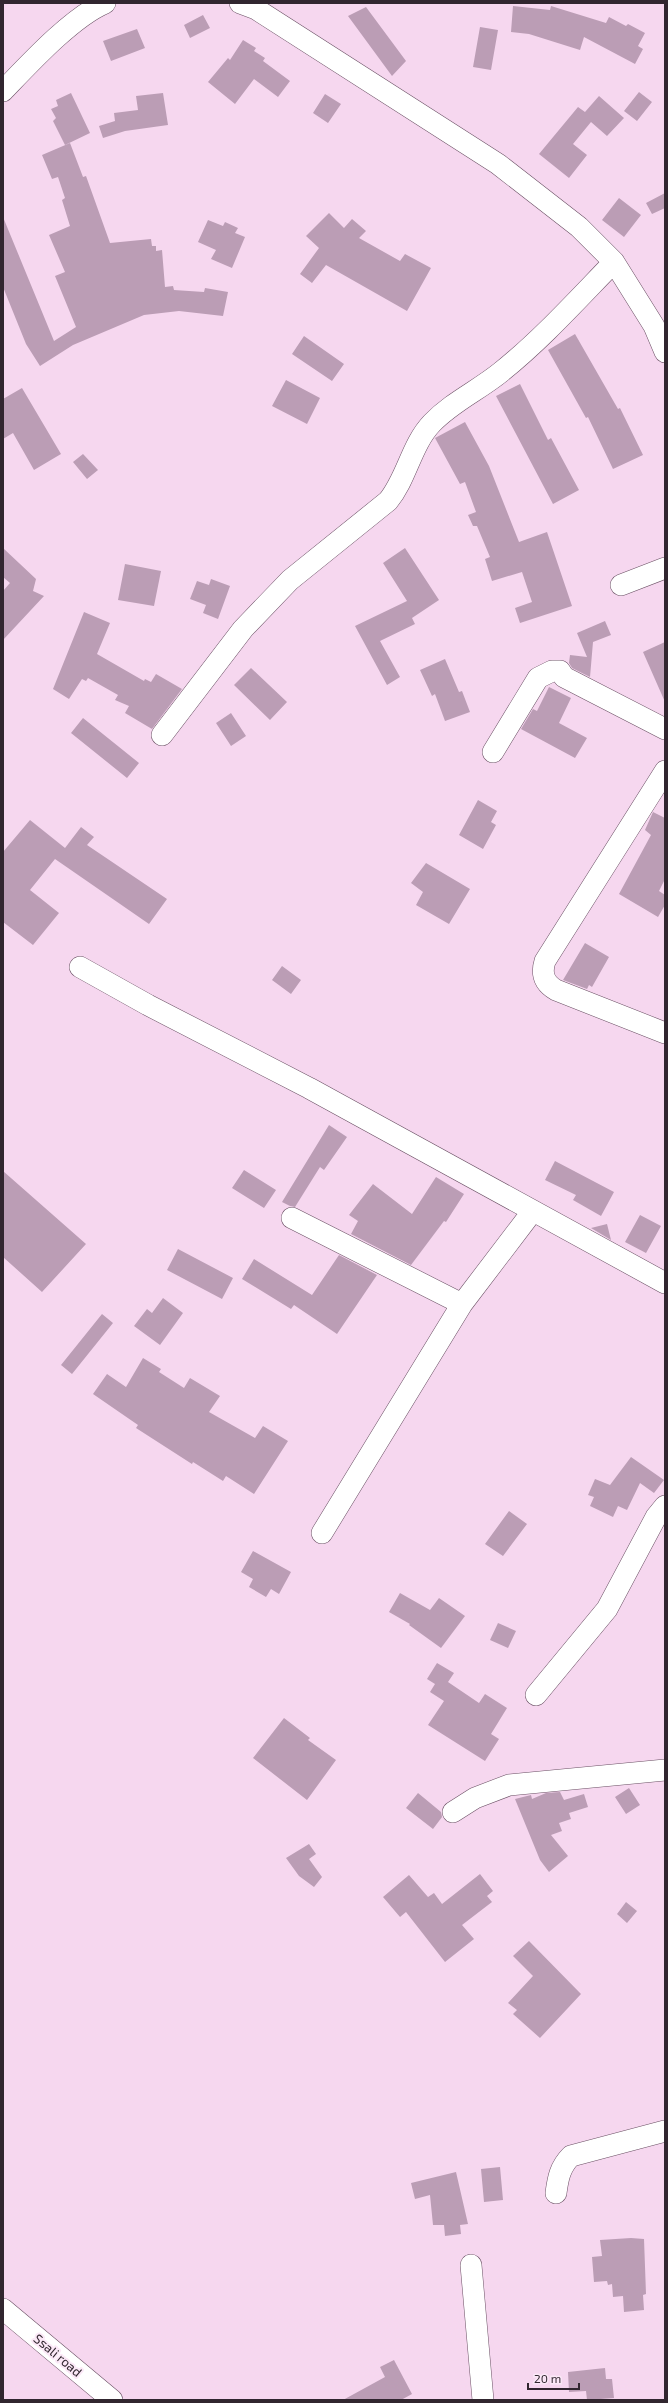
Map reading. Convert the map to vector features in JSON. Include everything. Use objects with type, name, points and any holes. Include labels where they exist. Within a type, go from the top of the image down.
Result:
[{"type":"street","points":[[240,3],[269,17],[498,164],[579,227],[614,262],[654,326],[665,352]]},
{"type":"street","points":[[3,91],[38,55],[97,5]]},
{"type":"street","points":[[162,735],[243,629],[290,580],[388,501],[399,488],[418,443],[432,423],[448,408],[500,373],[533,344],[614,262]]},
{"type":"street","points":[[621,585],[665,568]]},
{"type":"street","points":[[493,752],[538,678],[552,671],[560,671],[564,677],[665,729]]},
{"type":"street","points":[[665,771],[545,961],[543,969],[544,978],[548,986],[665,1033]]},
{"type":"street","points":[[80,967],[154,1008],[309,1088],[532,1212],[665,1283]]},
{"type":"street","points":[[322,1533],[462,1304],[532,1212]]},
{"type":"street","points":[[292,1218],[462,1304]]},
{"type":"street","points":[[536,1695],[607,1608],[656,1517],[665,1506]]},
{"type":"street","points":[[453,1812],[475,1798],[509,1785],[665,1770]]},
{"type":"street","points":[[556,2193],[558,2176],[563,2164],[571,2156],[665,2131]]},
{"type":"street","points":[[471,2265],[483,2400]]},
{"type":"street","name":"Ssali road","points":[[3,2309],[112,2400]]},
{"type":"building","points":[[513,6],[550,10],[551,6],[606,23],[609,17],[626,26],[628,24],[645,33],[638,46],[643,49],[635,64],[584,37],[580,50],[529,34],[511,32]]},
{"type":"building","points":[[366,7],[406,61],[392,76],[348,16]]},
{"type":"building","points":[[203,15],[210,28],[190,38],[184,25]]},
{"type":"building","points":[[480,27],[498,30],[491,70],[473,67]]},
{"type":"building","points":[[137,29],[145,48],[111,61],[103,41]]},
{"type":"building","points":[[243,40],[256,48],[254,51],[265,58],[263,61],[290,81],[278,97],[254,79],[235,104],[208,82],[228,58],[230,60]]},
{"type":"building","points":[[639,92],[652,102],[637,121],[624,111]]},
{"type":"building","points":[[71,93],[90,133],[65,145],[53,121],[56,118],[51,109],[58,106],[56,100]]},
{"type":"building","points":[[163,93],[168,125],[125,131],[103,138],[99,126],[115,121],[114,113],[138,110],[136,96]]},
{"type":"building","points":[[325,94],[341,104],[328,123],[313,113]]},
{"type":"building","points":[[599,96],[624,118],[607,136],[591,122],[573,144],[587,155],[569,178],[539,154],[578,107],[585,112]]},
{"type":"building","points":[[70,143],[83,177],[86,176],[110,243],[151,239],[152,246],[156,246],[156,251],[162,250],[165,287],[173,286],[174,290],[204,292],[205,288],[228,292],[223,316],[179,311],[144,315],[73,345],[40,366],[26,344],[3,287],[3,217],[54,341],[76,327],[55,276],[65,272],[49,235],[70,226],[62,200],[65,198],[58,177],[52,179],[42,155]]},
{"type":"building","points":[[665,193],[665,208],[652,214],[646,203]]},
{"type":"building","points":[[619,198],[641,215],[624,237],[602,220]]},
{"type":"building","points":[[329,213],[344,228],[352,219],[366,231],[359,238],[400,261],[405,254],[431,268],[407,311],[326,265],[312,283],[300,274],[319,248],[306,236]]},
{"type":"building","points":[[208,220],[223,226],[225,222],[238,228],[235,233],[245,237],[232,268],[211,259],[216,250],[198,242]]},
{"type":"building","points":[[575,334],[618,409],[620,408],[643,455],[613,469],[588,417],[586,418],[548,350]]},
{"type":"building","points":[[304,336],[344,364],[332,381],[292,354]]},
{"type":"building","points":[[286,380],[320,398],[307,424],[272,406]]},
{"type":"building","points":[[520,384],[548,440],[551,438],[579,490],[553,504],[496,396]]},
{"type":"building","points":[[22,388],[61,454],[34,470],[13,433],[3,439],[3,399]]},
{"type":"building","points":[[465,422],[489,466],[519,542],[547,532],[572,606],[520,623],[515,608],[532,602],[522,572],[492,581],[485,559],[490,557],[477,526],[473,526],[468,515],[476,512],[465,482],[460,484],[435,438]]},
{"type":"building","points":[[83,454],[98,470],[87,479],[73,462]]},
{"type":"building","points":[[3,548],[36,579],[33,591],[44,596],[3,640],[3,591],[10,583],[3,577]]},
{"type":"building","points":[[405,548],[439,600],[412,618],[415,624],[380,641],[400,677],[387,685],[355,626],[407,601],[383,563]]},
{"type":"building","points":[[125,564],[161,571],[154,606],[118,600]]},
{"type":"building","points":[[211,579],[230,586],[218,619],[203,613],[206,605],[190,599],[197,581],[209,585]]},
{"type":"building","points":[[84,612],[110,623],[97,654],[144,681],[145,679],[151,682],[156,674],[182,689],[152,729],[125,713],[129,706],[115,700],[118,695],[88,678],[86,681],[82,679],[69,699],[53,689]]},
{"type":"building","points":[[605,621],[611,635],[593,642],[590,677],[572,668],[569,663],[570,655],[587,657],[577,633]]},
{"type":"building","points":[[665,642],[665,702],[643,652]]},
{"type":"building","points":[[445,659],[459,692],[462,691],[470,712],[445,721],[435,694],[432,696],[420,670]]},
{"type":"building","points":[[251,668],[287,702],[270,720],[234,685]]},
{"type":"building","points":[[549,687],[571,698],[559,723],[587,738],[575,758],[521,729],[533,709],[537,711]]},
{"type":"building","points":[[231,713],[246,736],[231,746],[216,723]]},
{"type":"building","points":[[83,718],[139,763],[127,778],[71,733]]},
{"type":"building","points":[[478,800],[497,811],[491,822],[496,825],[483,849],[459,835]]},
{"type":"building","points":[[653,812],[665,818],[665,879],[659,891],[665,895],[665,905],[658,917],[619,894],[651,835],[645,830]]},
{"type":"building","points":[[30,820],[65,848],[81,827],[94,837],[87,845],[167,899],[149,924],[55,859],[30,890],[59,913],[33,945],[3,922],[3,852]]},
{"type":"building","points":[[426,863],[470,889],[449,924],[416,905],[423,892],[411,883]]},
{"type":"building","points":[[585,943],[609,957],[592,987],[589,985],[587,989],[563,980]]},
{"type":"building","points":[[282,966],[301,980],[291,994],[272,980]]},
{"type":"building","points":[[329,1125],[347,1137],[324,1170],[320,1167],[295,1207],[282,1202]]},
{"type":"building","points":[[555,1161],[614,1192],[601,1216],[573,1200],[576,1195],[545,1180]]},
{"type":"building","points":[[244,1170],[276,1190],[264,1208],[232,1188]]},
{"type":"building","points":[[3,1171],[86,1244],[42,1292],[3,1257]]},
{"type":"building","points":[[436,1177],[464,1194],[446,1222],[444,1221],[411,1265],[351,1234],[358,1221],[349,1215],[373,1184],[412,1214]]},
{"type":"building","points":[[640,1215],[661,1226],[646,1253],[625,1242]]},
{"type":"building","points":[[607,1224],[611,1240],[591,1228]]},
{"type":"building","points":[[178,1249],[233,1278],[222,1299],[167,1270]]},
{"type":"building","points":[[339,1255],[377,1275],[337,1334],[294,1305],[291,1309],[242,1279],[254,1259],[312,1295]]},
{"type":"building","points":[[163,1298],[183,1313],[160,1345],[134,1326],[147,1309],[152,1313]]},
{"type":"building","points":[[102,1314],[113,1323],[72,1374],[61,1365]]},
{"type":"building","points":[[143,1358],[161,1369],[159,1372],[184,1388],[190,1378],[220,1396],[209,1412],[255,1438],[263,1426],[288,1441],[254,1494],[226,1476],[223,1481],[193,1462],[192,1464],[136,1428],[138,1425],[93,1394],[107,1374],[126,1387]]},
{"type":"building","points":[[631,1457],[664,1480],[654,1493],[640,1483],[627,1510],[618,1506],[613,1517],[590,1506],[594,1497],[588,1495],[595,1479],[610,1485]]},
{"type":"building","points":[[509,1511],[527,1524],[503,1556],[485,1544]]},
{"type":"building","points":[[253,1551],[291,1572],[279,1594],[271,1589],[266,1597],[249,1587],[253,1579],[241,1572]]},
{"type":"building","points":[[400,1593],[430,1610],[439,1598],[465,1616],[441,1648],[409,1625],[410,1624],[389,1612]]},
{"type":"building","points":[[498,1623],[516,1631],[508,1648],[490,1640]]},
{"type":"building","points":[[437,1663],[454,1673],[448,1682],[479,1703],[485,1694],[507,1708],[491,1734],[499,1739],[485,1761],[428,1725],[444,1701],[430,1692],[435,1684],[427,1679]]},
{"type":"building","points":[[284,1718],[310,1738],[308,1740],[336,1760],[307,1800],[253,1758]]},
{"type":"building","points":[[629,1788],[640,1805],[626,1814],[615,1797]]},
{"type":"building","points":[[560,1792],[564,1800],[584,1794],[588,1807],[569,1813],[571,1819],[559,1823],[562,1831],[551,1835],[568,1856],[549,1872],[540,1860],[515,1799],[531,1795],[532,1799],[546,1793]]},
{"type":"building","points":[[418,1793],[441,1812],[442,1817],[433,1829],[406,1808]]},
{"type":"building","points":[[309,1844],[316,1854],[309,1859],[322,1877],[314,1887],[299,1876],[286,1858]]},
{"type":"building","points":[[480,1874],[493,1891],[487,1896],[492,1902],[462,1925],[474,1939],[445,1962],[406,1912],[400,1917],[383,1897],[409,1875],[428,1897],[434,1893],[442,1904]]},
{"type":"building","points":[[626,1902],[637,1911],[627,1923],[617,1914]]},
{"type":"building","points":[[529,1941],[581,1994],[540,2038],[513,2014],[517,2010],[508,2003],[533,1976],[513,1956]]},
{"type":"building","points":[[500,2167],[503,2200],[484,2202],[481,2169]]},
{"type":"building","points":[[456,2172],[468,2224],[460,2225],[461,2234],[445,2236],[444,2225],[433,2225],[430,2195],[415,2199],[411,2183]]},
{"type":"building","points":[[631,2238],[644,2239],[646,2294],[643,2295],[644,2310],[624,2312],[623,2296],[613,2297],[612,2284],[608,2285],[607,2281],[594,2282],[592,2257],[602,2256],[600,2240]]},
{"type":"building","points":[[394,2360],[412,2394],[401,2400],[343,2400],[385,2377],[380,2367]]},
{"type":"building","points":[[605,2368],[606,2379],[612,2379],[614,2398],[587,2400],[586,2391],[569,2392],[568,2372]]}]
